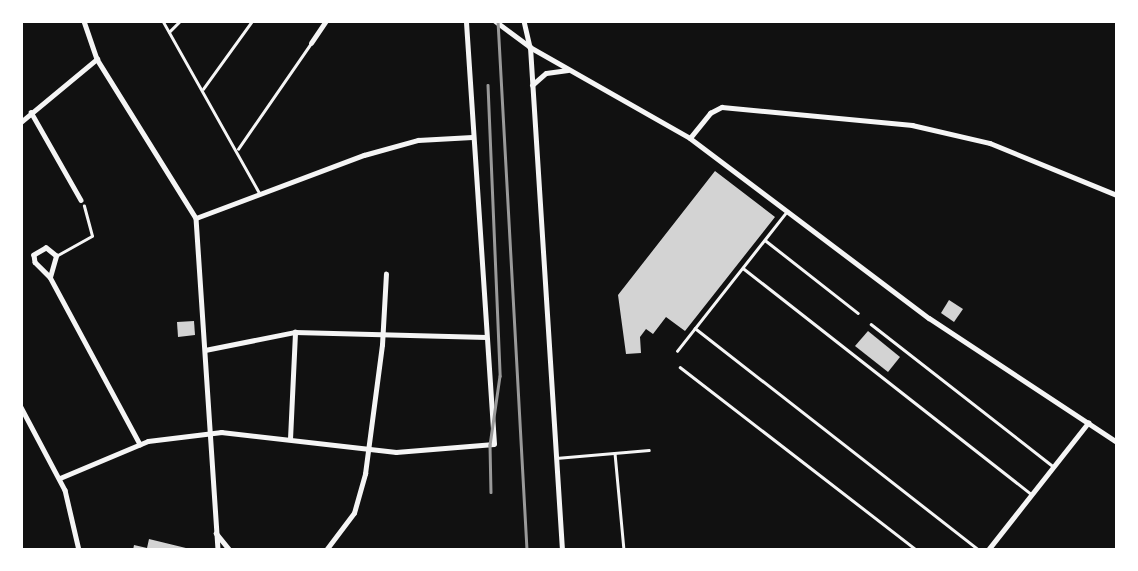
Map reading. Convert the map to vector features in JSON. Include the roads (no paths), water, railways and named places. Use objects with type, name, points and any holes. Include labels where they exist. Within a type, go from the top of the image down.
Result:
[{"type":"street","points":[[84,21],[97,59],[196,218],[218,550]]},
{"type":"street","points":[[311,43],[326,21]]},
{"type":"street","points":[[60,478],[140,444],[210,433],[290,439],[396,452],[494,444],[466,21]]},
{"type":"street","points":[[495,21],[568,70],[690,138],[929,318],[1117,443]]},
{"type":"street","points":[[524,21],[530,47],[530,88],[562,550]]},
{"type":"street","points":[[21,122],[97,59]]},
{"type":"street","points":[[530,88],[546,73],[568,70]]},
{"type":"street","points":[[690,138],[710,113],[722,107],[912,125],[990,143],[1117,195]]},
{"type":"street","points":[[31,112],[81,200]]},
{"type":"street","points":[[196,218],[259,192],[418,140],[472,137]]},
{"type":"street","points":[[50,277],[56,256],[46,248],[34,255],[50,277],[140,444]]},
{"type":"street","points":[[326,550],[354,513],[368,449],[383,335],[386,274]]},
{"type":"street","points":[[205,351],[295,332],[486,337]]},
{"type":"street","points":[[290,439],[295,332]]},
{"type":"street","points":[[21,407],[60,478],[76,524],[79,550]]},
{"type":"street","points":[[988,550],[1088,423]]},
{"type":"street","points":[[216,533],[230,550]]},
{"type":"lane","points":[[163,21],[238,149],[259,192]]},
{"type":"lane","points":[[169,32],[180,21]]},
{"type":"lane","points":[[203,90],[252,21]]},
{"type":"lane","points":[[238,149],[311,43]]},
{"type":"lane","points":[[56,256],[92,236],[84,206]]},
{"type":"lane","points":[[677,351],[787,211]]},
{"type":"lane","points":[[765,240],[858,313]]},
{"type":"lane","points":[[743,268],[1031,494]]},
{"type":"lane","points":[[872,324],[1053,467]]},
{"type":"lane","points":[[695,328],[979,550]]},
{"type":"lane","points":[[680,368],[917,550]]},
{"type":"lane","points":[[556,458],[649,450]]},
{"type":"lane","points":[[615,453],[624,550]]},
{"type":"railway","points":[[498,21],[527,550]]},
{"type":"railway","points":[[488,85],[500,376],[490,445],[491,492]]}]
